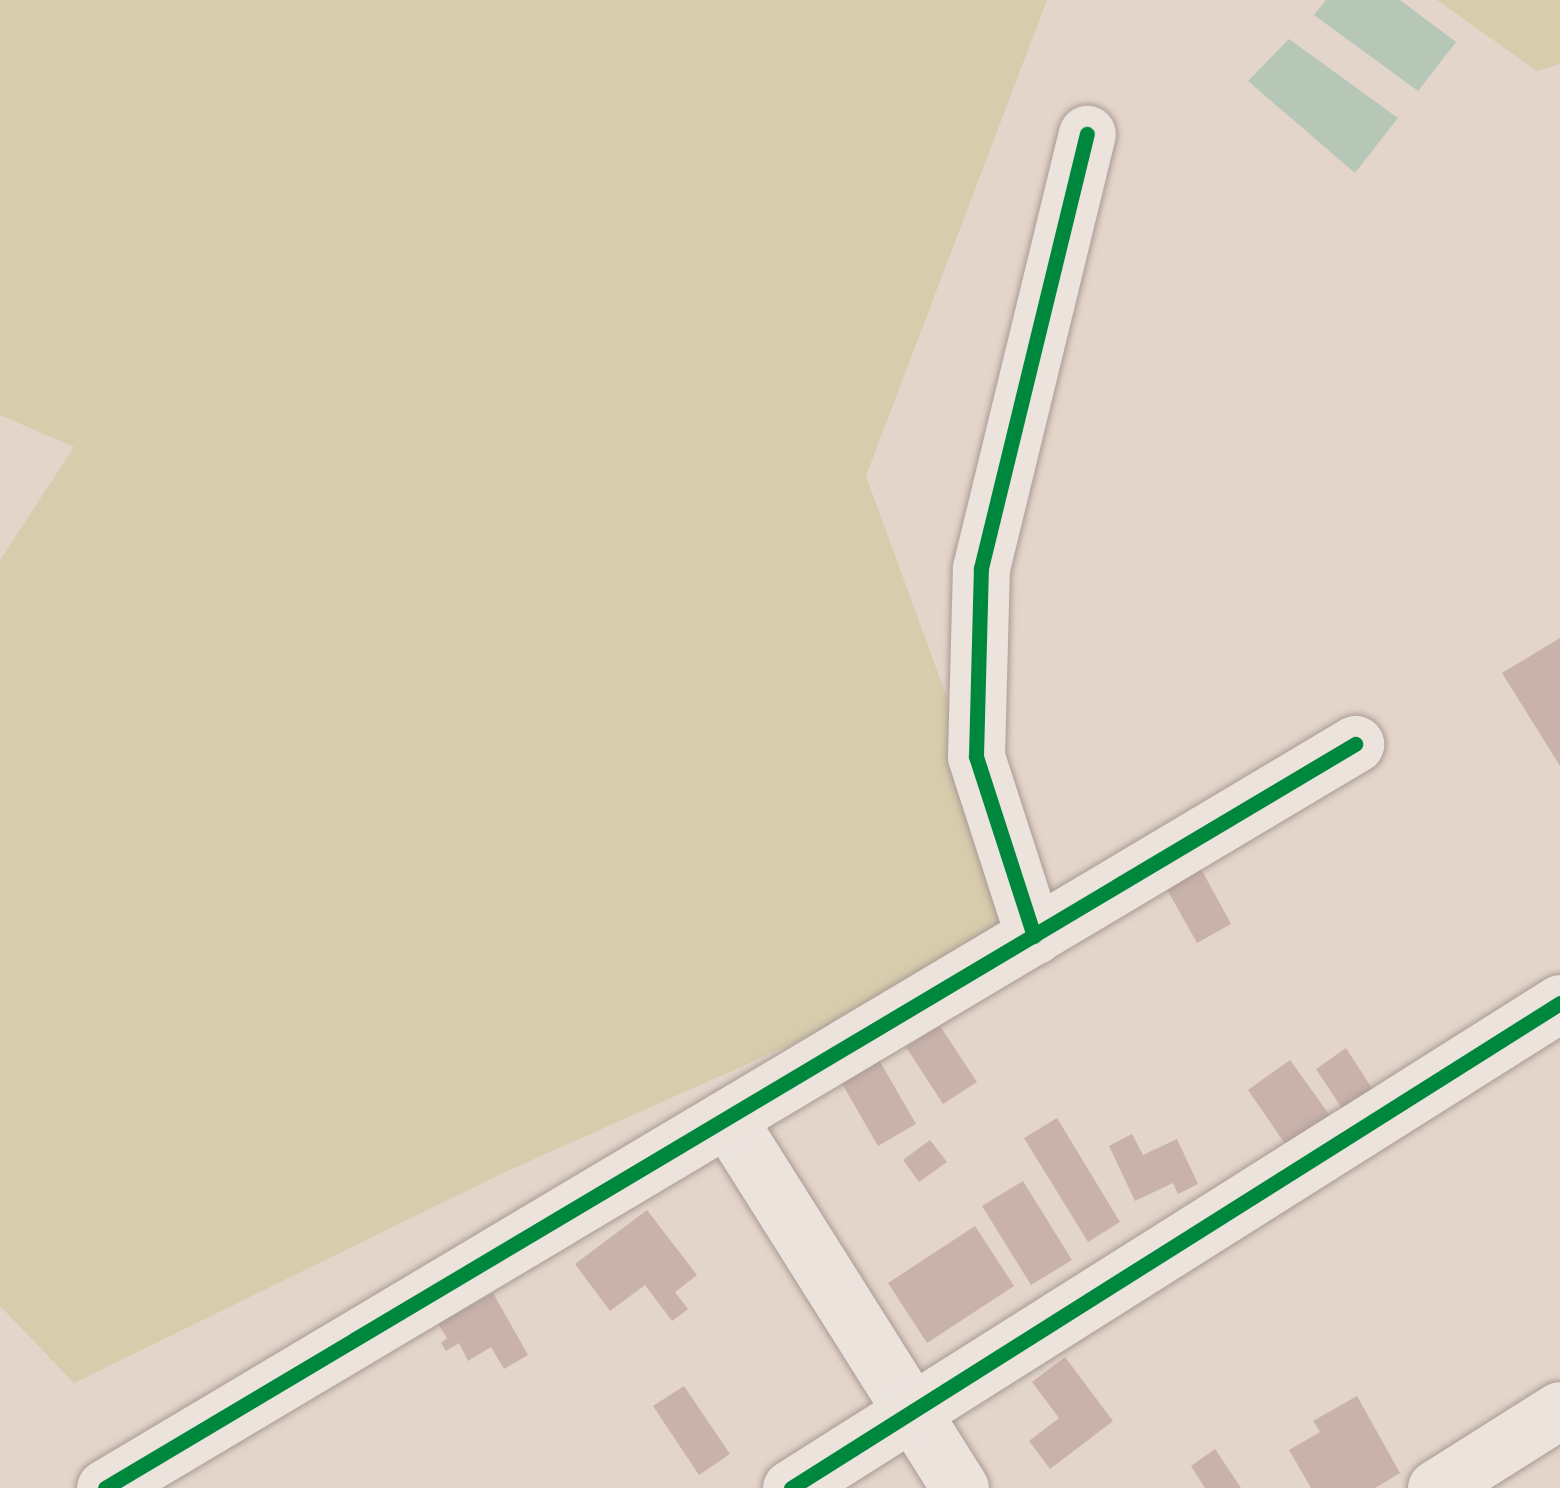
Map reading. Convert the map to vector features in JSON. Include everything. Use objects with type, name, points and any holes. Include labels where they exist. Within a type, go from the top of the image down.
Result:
[{"type":"street","points":[[1034,935],[976,756],[981,568],[1087,134]]},
{"type":"street","points":[[105,1488],[1355,744]]},
{"type":"street","points":[[791,1488],[914,1415],[1560,1003]]},
{"type":"street","points":[[727,1118],[960,1488]]},
{"type":"street","points":[[1436,1488],[1560,1410]]},
{"type":"shaded area","points":[[0,0],[1047,0],[866,476],[1034,936],[505,1172],[74,1383],[0,1306],[0,560],[74,447],[0,415]]},
{"type":"shaded area","points":[[1326,0],[1400,0],[1456,42],[1418,91],[1314,15]]},
{"type":"shaded area","points":[[1437,0],[1560,0],[1560,64],[1537,71]]},
{"type":"shaded area","points":[[1289,39],[1398,118],[1355,173],[1248,81]]},
{"type":"building","points":[[1560,638],[1560,766],[1502,673]]},
{"type":"building","points":[[1200,867],[1231,924],[1197,943],[1165,886]]},
{"type":"building","points":[[940,1026],[977,1082],[943,1104],[906,1047]]},
{"type":"building","points":[[1346,1048],[1375,1093],[1345,1113],[1316,1069]]},
{"type":"building","points":[[875,1053],[916,1124],[878,1146],[837,1075]]},
{"type":"building","points":[[1290,1060],[1331,1117],[1288,1148],[1248,1090]]},
{"type":"building","points":[[1057,1118],[1120,1222],[1088,1242],[1024,1138]]},
{"type":"building","points":[[1132,1134],[1143,1155],[1177,1139],[1198,1184],[1178,1194],[1173,1183],[1135,1201],[1109,1146]]},
{"type":"building","points":[[930,1140],[947,1162],[919,1182],[903,1160]]},
{"type":"building","points":[[1023,1181],[1072,1260],[1031,1285],[982,1206]]},
{"type":"building","points":[[647,1210],[697,1275],[675,1292],[688,1309],[672,1321],[645,1285],[610,1311],[575,1264]]},
{"type":"building","points":[[975,1226],[1014,1286],[927,1343],[888,1283]]},
{"type":"building","points":[[493,1293],[528,1355],[504,1369],[491,1347],[468,1361],[459,1343],[446,1351],[441,1343],[447,1338],[438,1324]]},
{"type":"building","points":[[1065,1357],[1113,1421],[1050,1469],[1029,1441],[1059,1418],[1032,1382]]},
{"type":"building","points":[[684,1386],[730,1454],[699,1475],[653,1406]]},
{"type":"building","points":[[1357,1396],[1400,1473],[1375,1488],[1311,1488],[1289,1450],[1320,1432],[1313,1421]]},
{"type":"building","points":[[1215,1449],[1241,1488],[1205,1488],[1191,1466]]},
{"type":"cycle path","points":[[1034,936],[976,756],[981,568],[1087,134]]},
{"type":"cycle path","points":[[105,1488],[1355,744]]},
{"type":"cycle path","points":[[791,1488],[1560,1003]]}]
